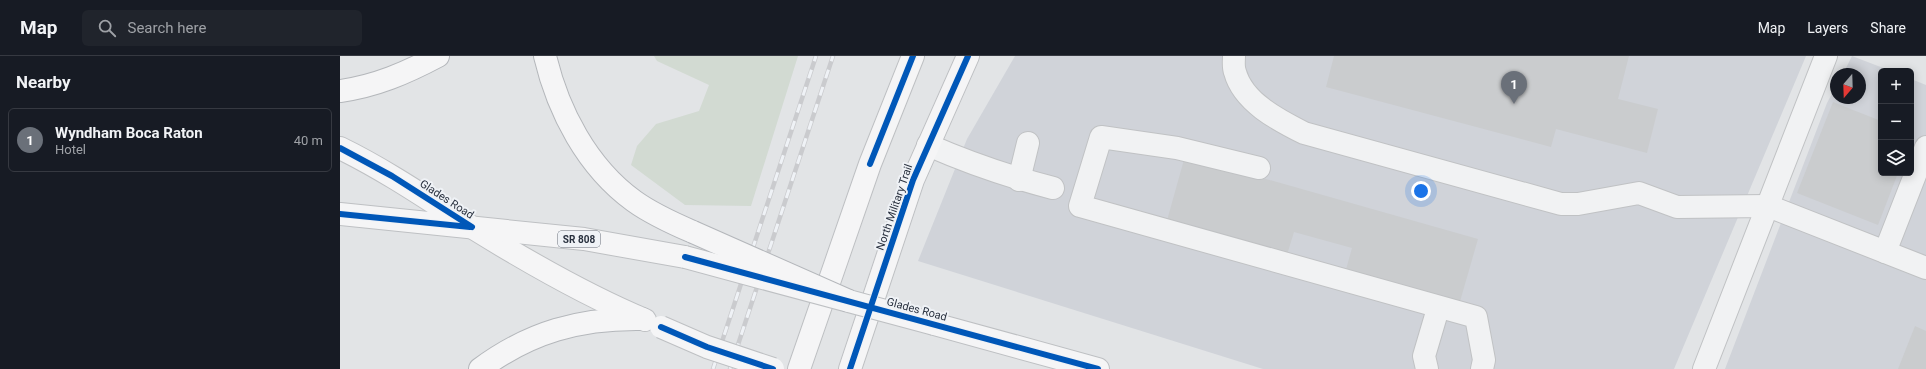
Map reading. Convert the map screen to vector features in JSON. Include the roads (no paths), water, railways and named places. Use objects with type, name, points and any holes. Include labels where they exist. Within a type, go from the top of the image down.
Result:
[{"type":"main road","points":[[340,91],[364,87],[402,75],[438,56]]},
{"type":"main road","points":[[545,56],[555,91],[580,141],[600,168],[621,191],[638,204],[660,217],[849,301]]},
{"type":"main road","points":[[799,369],[870,164],[913,56]]},
{"type":"main road","name":"North Military Trail","points":[[850,369],[913,180],[968,56]]},
{"type":"main road","name":"Glades Road","points":[[340,148],[392,176],[472,227],[564,281],[651,323],[707,346],[773,369]]},
{"type":"main road","name":"Glades Road","points":[[340,214],[584,239],[685,257],[1098,369]]},
{"type":"main road","points":[[480,369],[523,342],[551,330],[608,319],[651,323]]},
{"type":"lane","points":[[1234,56],[1235,72],[1245,91],[1263,109],[1279,121],[1304,133],[1561,204],[1578,204],[1639,193],[1677,207],[1768,206],[1926,268]]},
{"type":"lane","points":[[1704,369],[1826,56]]},
{"type":"lane","points":[[1259,168],[1177,148],[1101,137],[1080,206],[1476,317],[1484,360],[1482,369]]},
{"type":"lane","points":[[1019,180],[1028,142]]},
{"type":"lane","points":[[928,145],[960,159],[1019,180],[1053,188]]},
{"type":"lane","points":[[1885,252],[1924,159]]},
{"type":"lane","points":[[1427,369],[1424,356],[1437,312]]},
{"type":"railway","points":[[713,369],[816,56]]},
{"type":"railway","points":[[730,369],[833,56]]},
{"type":"place","name":"Wyndham Boca Raton","points":[[1514,104]]}]
